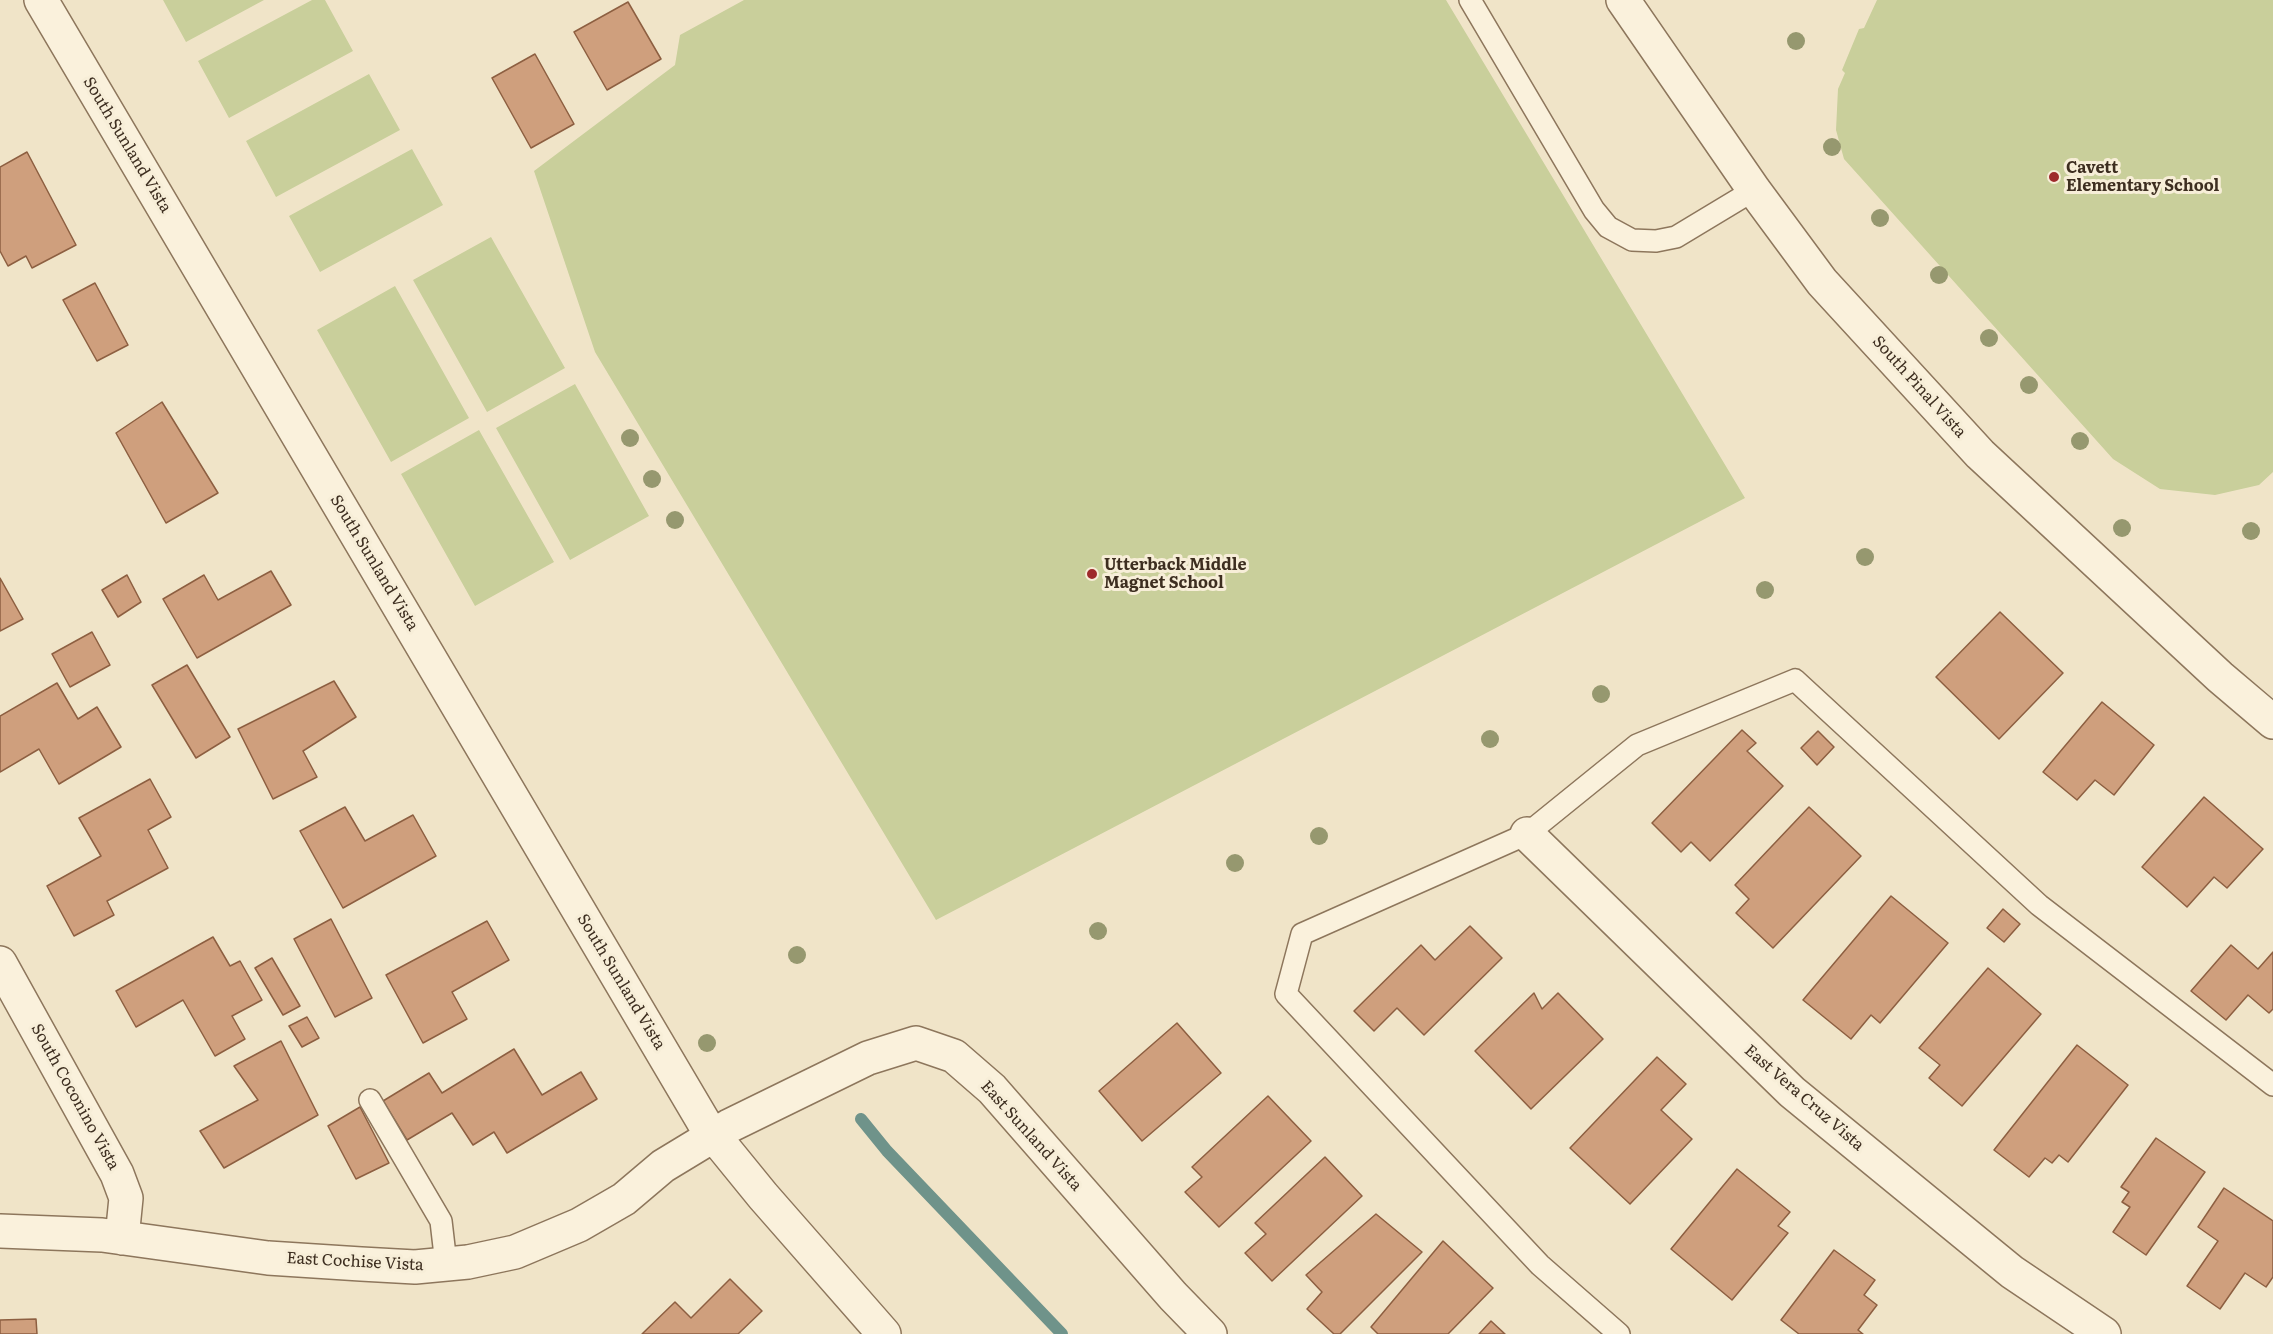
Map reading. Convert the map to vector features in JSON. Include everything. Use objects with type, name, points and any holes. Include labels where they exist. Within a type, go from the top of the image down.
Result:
[{"type":"street","name":"South Sunland Vista","points":[[41,0],[709,1131]]},
{"type":"street","name":"South Pinal Vista","points":[[1623,0],[1754,190],[1822,282],[1980,454],[2220,676],[2273,722]]},
{"type":"street","name":"East Vera Cruz Vista","points":[[1527,834],[1792,1092],[2012,1272],[2104,1334]]},
{"type":"street","name":"South Coconino Vista","points":[[0,963],[117,1174],[126,1198],[122,1238]]},
{"type":"street","name":"East Sunland Vista","points":[[709,1131],[868,1058],[916,1042],[954,1056],[992,1089],[1173,1296],[1210,1334]]},
{"type":"street","name":"East Cochise Vista","points":[[0,1231],[122,1238],[268,1258],[415,1267],[468,1262],[515,1252],[579,1225],[624,1199],[709,1131]]},
{"type":"street","points":[[709,1131],[884,1334]]},
{"type":"lane","points":[[1470,0],[1588,200],[1608,227],[1632,240],[1656,241],[1676,237],[1754,190]]},
{"type":"lane","points":[[1619,1334],[1540,1265],[1286,993],[1302,934],[1527,834],[1637,745],[1795,680],[2039,905],[2273,1085]]},
{"type":"lane","points":[[370,1100],[441,1221],[446,1264]]},
{"type":"green space","points":[[163,0],[264,0],[186,42]]},
{"type":"green space","points":[[312,0],[325,0],[353,51],[229,118],[198,61]]},
{"type":"green space","name":"Utterback Middle Magnet School","points":[[744,0],[1446,0],[1745,498],[936,920],[595,352],[534,171],[675,65],[680,35]]},
{"type":"green space","name":"Cavett Elementary School","points":[[1877,0],[2273,0],[2273,472],[2259,485],[2215,495],[2160,489],[2113,459],[1844,159],[1836,130],[1838,89],[1845,73],[1842,70],[1859,29],[1864,28]]},
{"type":"green space","points":[[369,74],[400,130],[276,197],[246,141]]},
{"type":"green space","points":[[412,149],[443,205],[320,272],[289,216]]},
{"type":"green space","points":[[491,237],[565,368],[487,412],[413,280]]},
{"type":"green space","points":[[395,286],[469,418],[391,462],[317,330]]},
{"type":"green space","points":[[575,384],[649,516],[570,560],[496,428]]},
{"type":"green space","points":[[479,430],[554,562],[475,606],[401,474]]},
{"type":"building","points":[[628,2],[661,59],[607,90],[574,32]]},
{"type":"building","points":[[535,54],[574,124],[531,148],[492,78]]},
{"type":"building","points":[[27,152],[76,245],[32,268],[26,256],[8,266],[0,251],[0,167]]},
{"type":"building","points":[[95,283],[128,345],[97,361],[63,300]]},
{"type":"building","points":[[162,402],[218,493],[166,523],[116,433]]},
{"type":"building","points":[[271,571],[291,605],[197,658],[163,599],[204,575],[218,600]]},
{"type":"building","points":[[127,575],[141,602],[118,617],[102,590]]},
{"type":"building","points":[[0,578],[23,619],[0,631]]},
{"type":"building","points":[[2000,612],[2063,673],[1999,739],[1936,677]]},
{"type":"building","points":[[92,632],[110,665],[70,687],[52,654]]},
{"type":"building","points":[[187,665],[230,737],[196,758],[152,685]]},
{"type":"building","points":[[334,681],[356,717],[303,751],[317,777],[273,799],[238,729]]},
{"type":"building","points":[[57,683],[78,719],[97,707],[121,747],[59,784],[39,749],[0,772],[0,716]]},
{"type":"building","points":[[2102,702],[2154,745],[2114,795],[2095,780],[2077,800],[2043,772]]},
{"type":"building","points":[[1742,730],[1756,743],[1747,751],[1783,786],[1710,861],[1691,842],[1681,852],[1652,823]]},
{"type":"building","points":[[1818,731],[1834,747],[1817,765],[1801,748]]},
{"type":"building","points":[[150,779],[171,817],[148,830],[168,868],[107,901],[114,915],[74,936],[47,886],[101,856],[79,818]]},
{"type":"building","points":[[2204,797],[2263,849],[2227,888],[2214,877],[2187,907],[2142,867]]},
{"type":"building","points":[[345,807],[365,841],[413,815],[436,856],[343,908],[300,831]]},
{"type":"building","points":[[1809,807],[1861,856],[1773,948],[1736,913],[1749,899],[1735,885]]},
{"type":"building","points":[[1891,896],[1948,943],[1880,1023],[1871,1015],[1851,1039],[1803,1000]]},
{"type":"building","points":[[2003,909],[2020,924],[2004,942],[1987,928]]},
{"type":"building","points":[[331,919],[372,998],[335,1017],[294,939]]},
{"type":"building","points":[[487,921],[509,960],[452,992],[467,1019],[423,1043],[386,975]]},
{"type":"building","points":[[1470,926],[1502,958],[1424,1035],[1397,1008],[1374,1031],[1354,1011],[1421,945],[1435,960]]},
{"type":"building","points":[[213,937],[230,966],[240,961],[262,1000],[232,1016],[245,1039],[215,1056],[183,1000],[136,1027],[116,991]]},
{"type":"building","points":[[2231,945],[2258,969],[2273,952],[2273,1009],[2269,1013],[2248,995],[2226,1020],[2191,991]]},
{"type":"building","points":[[272,958],[300,1006],[283,1015],[255,968]]},
{"type":"building","points":[[1988,968],[2041,1014],[1962,1106],[1929,1078],[1940,1065],[1919,1048]]},
{"type":"building","points":[[1534,993],[1542,1009],[1558,993],[1603,1039],[1531,1109],[1475,1051]]},
{"type":"building","points":[[307,1017],[319,1038],[302,1047],[289,1026]]},
{"type":"building","points":[[1177,1023],[1221,1073],[1142,1141],[1099,1091]]},
{"type":"building","points":[[281,1041],[318,1115],[224,1168],[200,1131],[258,1100],[234,1066]]},
{"type":"building","points":[[2077,1045],[2128,1085],[2068,1162],[2059,1155],[2052,1163],[2045,1158],[2029,1177],[1994,1150]]},
{"type":"building","points":[[514,1049],[542,1095],[581,1072],[597,1099],[507,1153],[494,1132],[473,1145],[452,1113],[407,1140],[383,1101],[429,1073],[442,1093]]},
{"type":"building","points":[[1657,1057],[1686,1084],[1661,1110],[1692,1139],[1630,1204],[1570,1148]]},
{"type":"building","points":[[1268,1096],[1311,1141],[1219,1227],[1185,1192],[1202,1177],[1192,1167]]},
{"type":"building","points":[[360,1107],[389,1163],[356,1179],[328,1126]]},
{"type":"building","points":[[2156,1138],[2205,1172],[2146,1255],[2113,1232],[2130,1207],[2122,1202],[2129,1192],[2121,1187]]},
{"type":"building","points":[[1325,1157],[1362,1196],[1272,1281],[1245,1253],[1266,1234],[1255,1223]]},
{"type":"building","points":[[1737,1169],[1790,1212],[1778,1226],[1788,1233],[1732,1300],[1671,1249]]},
{"type":"building","points":[[2224,1188],[2273,1221],[2273,1277],[2266,1287],[2245,1273],[2220,1309],[2187,1286],[2218,1241],[2198,1227]]},
{"type":"building","points":[[1376,1214],[1422,1252],[1340,1334],[1334,1334],[1307,1309],[1322,1292],[1306,1275]]},
{"type":"building","points":[[1443,1241],[1493,1288],[1448,1334],[1378,1334],[1371,1327]]},
{"type":"building","points":[[1834,1250],[1875,1280],[1864,1295],[1877,1305],[1858,1330],[1863,1334],[1799,1334],[1781,1320]]},
{"type":"building","points":[[730,1279],[762,1311],[738,1334],[642,1334],[675,1302],[691,1318]]},
{"type":"building","points":[[36,1319],[37,1334],[0,1334],[0,1320]]},
{"type":"building","points":[[1491,1321],[1505,1334],[1479,1334]]},
{"type":"waterway","points":[[861,1119],[887,1151],[1062,1334]]},
{"type":"place","name":"Cavett Elementary School","points":[[2054,177]]},
{"type":"place","name":"Utterback Middle Magnet School","points":[[1092,574]]}]
